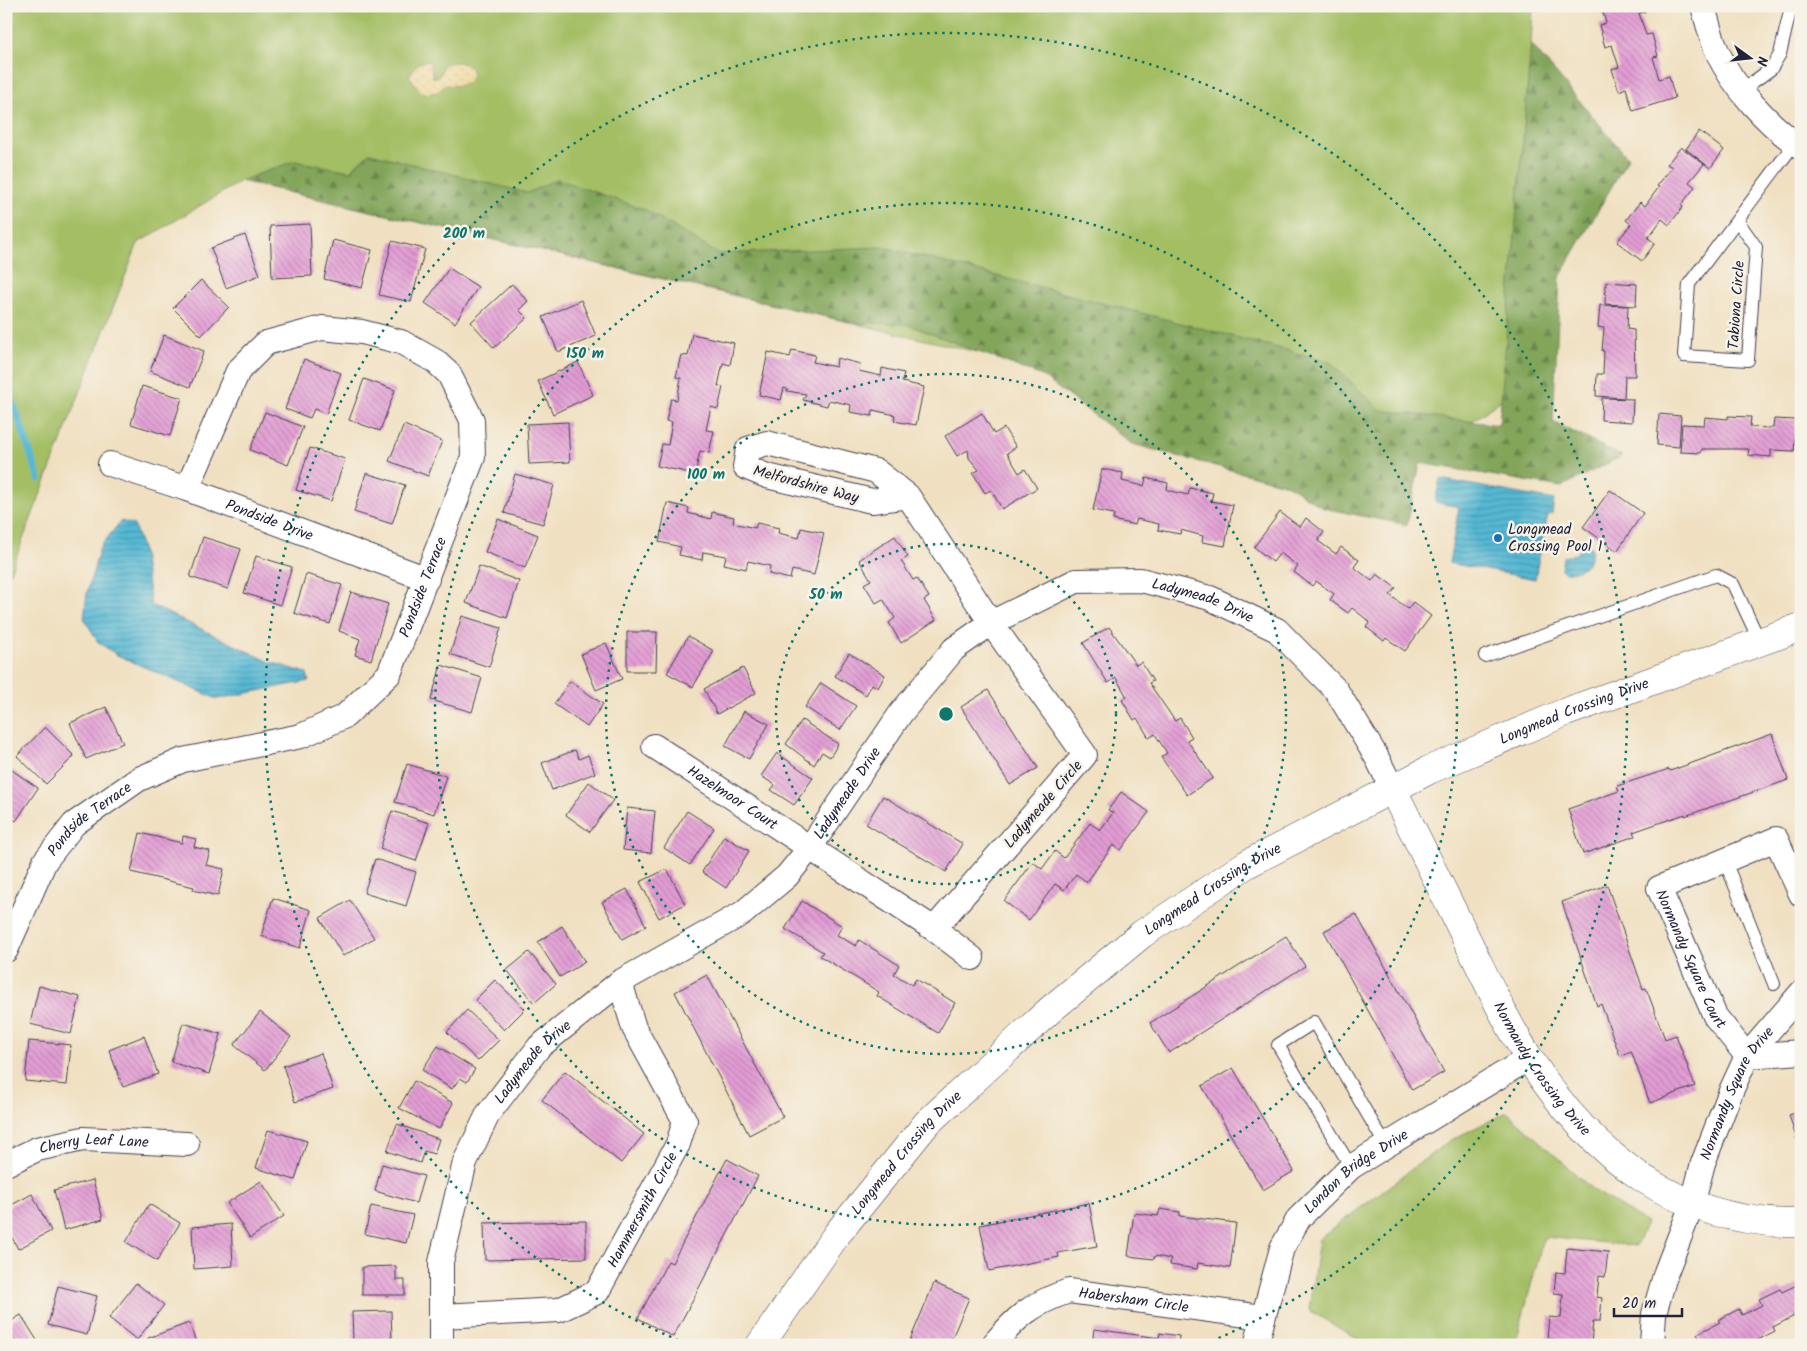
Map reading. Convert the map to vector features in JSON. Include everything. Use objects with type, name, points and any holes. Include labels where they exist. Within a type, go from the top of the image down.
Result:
[{"type":"street","points":[[1702,6],[1717,52],[1742,90],[1761,114],[1798,145]]},
{"type":"street","name":"Pondside Terrace","points":[[6,950],[46,861],[74,824],[139,779],[183,760],[301,736],[345,716],[389,674],[473,457],[472,420],[449,374],[435,361],[401,342],[362,332],[322,328],[266,343],[238,371],[186,489]]},
{"type":"street","name":"Melfordshire Way","points":[[908,496],[872,501],[767,476],[745,467],[748,450],[767,443],[876,471],[908,496],[992,623]]},
{"type":"street","name":"Pondside Drive","points":[[110,464],[186,489],[427,579]]},
{"type":"street","name":"Ladymeade Drive","points":[[441,1345],[441,1262],[465,1162],[488,1114],[539,1047],[620,982],[743,913],[788,876],[809,849],[901,713],[954,649],[992,623],[1076,582],[1141,580],[1210,598],[1277,630],[1336,690],[1376,756],[1392,788]]},
{"type":"street","name":"Ladymeade Circle","points":[[934,929],[1085,756],[992,623]]},
{"type":"street","name":"Longmead Crossing Drive","points":[[760,1345],[837,1234],[927,1123],[1050,1010],[1142,934],[1247,864],[1392,788],[1566,712],[1801,627]]},
{"type":"street","name":"Hazelmoor Court","points":[[654,746],[809,849]]},
{"type":"street","name":"Normandy Crossing Drive","points":[[1392,788],[1503,1013],[1529,1058],[1557,1098],[1592,1139],[1648,1183],[1692,1206],[1720,1214],[1772,1223],[1801,1223]]},
{"type":"street","name":"Normandy Square Court","points":[[1747,1056],[1715,1016],[1659,888],[1776,839],[1801,894]]},
{"type":"street","points":[[809,849],[934,929],[972,958]]},
{"type":"street","name":"Hammersmith Circle","points":[[441,1316],[559,1310],[597,1292],[678,1144],[685,1120],[634,1028],[620,982]]},
{"type":"street","name":"Normandy Square Drive","points":[[1652,1345],[1654,1314],[1666,1272],[1692,1206],[1703,1163],[1747,1056],[1801,993]]},
{"type":"street","points":[[1747,1056],[1801,1052]]},
{"type":"street","name":"London Bridge Drive","points":[[1256,1345],[1282,1248],[1299,1218],[1351,1167],[1529,1058]]},
{"type":"street","name":"Cherry Leaf Lane","points":[[7,1161],[37,1149],[83,1138],[187,1144]]},
{"type":"street","name":"Habersham Circle","points":[[993,1345],[1015,1318],[1046,1299],[1069,1291],[1262,1317]]},
{"type":"lane","points":[[1742,90],[1771,69],[1780,54],[1791,7],[1786,6]]},
{"type":"lane","name":"Tabiona Circle","points":[[1737,220],[1756,247],[1748,360],[1684,356],[1689,284],[1737,220],[1798,145]]},
{"type":"lane","points":[[1485,656],[1716,576],[1733,584],[1760,642]]},
{"type":"lane","points":[[1724,861],[1774,984]]},
{"type":"lane","points":[[1351,1167],[1278,1045],[1314,1022],[1386,1146]]},
{"type":"green space","points":[[6,6],[1533,6],[1512,392],[1425,456],[241,181],[138,243],[6,583]]},
{"type":"green space","points":[[1531,44],[1628,158],[1560,277],[1553,422],[1622,456],[1561,487],[1420,463],[1407,525],[1323,508],[1288,485],[1132,444],[1042,376],[906,324],[855,323],[241,181],[294,161],[350,171],[369,153],[527,193],[557,179],[646,210],[718,254],[883,247],[1329,361],[1380,410],[1499,425]]},
{"type":"green space","points":[[1507,1112],[1592,1189],[1646,1223],[1636,1246],[1544,1237],[1515,1345],[1367,1345],[1309,1310],[1319,1239],[1449,1141]]},
{"type":"sand","points":[[424,61],[430,62],[433,78],[439,76],[444,64],[451,62],[459,62],[469,66],[472,69],[472,75],[467,83],[455,86],[445,85],[438,92],[423,94],[409,76],[416,65]]},
{"type":"water","name":"Longmead Crossing Pool 1","points":[[1440,479],[1554,500],[1552,514],[1548,514],[1535,579],[1449,563],[1459,507],[1435,502]]},
{"type":"water","points":[[121,521],[134,525],[142,548],[151,605],[270,662],[307,673],[309,681],[217,699],[117,655],[98,642],[84,618],[87,593],[100,547]]},
{"type":"water","points":[[1584,544],[1591,547],[1588,562],[1575,571],[1565,572],[1561,569],[1563,557],[1576,554]]},
{"type":"building","points":[[1601,6],[1643,6],[1645,12],[1639,13],[1646,35],[1652,34],[1658,56],[1653,57],[1659,79],[1669,76],[1675,98],[1633,111],[1626,88],[1619,91],[1612,69],[1619,67],[1612,45],[1605,47],[1599,25],[1606,23]]},
{"type":"building","points":[[1699,131],[1724,150],[1710,168],[1686,149]]},
{"type":"building","points":[[1681,147],[1704,164],[1689,182],[1695,187],[1681,205],[1683,207],[1669,225],[1662,219],[1648,238],[1655,243],[1642,261],[1617,242],[1631,224],[1626,220],[1640,202],[1645,206],[1659,187],[1657,186],[1672,167],[1667,164]]},
{"type":"building","points":[[310,224],[312,276],[272,278],[270,226]]},
{"type":"building","points":[[245,235],[260,275],[226,288],[211,248]]},
{"type":"building","points":[[333,240],[372,250],[362,288],[324,279]]},
{"type":"building","points":[[392,241],[425,249],[411,302],[379,295]]},
{"type":"building","points":[[449,268],[478,287],[455,323],[425,303]]},
{"type":"building","points":[[201,280],[229,307],[201,336],[173,308]]},
{"type":"building","points":[[1606,282],[1637,284],[1636,306],[1605,304]]},
{"type":"building","points":[[512,284],[528,301],[519,310],[527,318],[494,348],[471,322]]},
{"type":"building","points":[[581,300],[596,336],[558,352],[543,317]]},
{"type":"building","points":[[1600,305],[1628,306],[1627,329],[1634,330],[1635,376],[1625,376],[1624,398],[1596,396],[1597,374],[1603,374],[1604,328],[1598,327]]},
{"type":"building","points":[[692,334],[734,343],[730,365],[723,363],[718,386],[723,387],[718,409],[711,407],[706,430],[714,431],[709,453],[700,451],[695,474],[657,466],[662,444],[668,445],[672,422],[666,421],[671,399],[677,400],[681,378],[676,377],[681,355],[688,356]]},
{"type":"building","points":[[164,335],[204,351],[190,387],[150,371]]},
{"type":"building","points":[[792,350],[815,355],[813,362],[836,367],[837,358],[860,364],[859,371],[881,376],[882,368],[904,373],[902,382],[924,387],[916,425],[894,421],[895,415],[873,410],[872,416],[850,412],[851,405],[829,400],[827,406],[803,400],[806,394],[787,391],[784,388],[781,400],[759,395],[768,352],[790,357]]},
{"type":"building","points":[[304,359],[341,373],[326,414],[314,409],[310,418],[285,409]]},
{"type":"building","points":[[578,362],[593,395],[553,414],[538,381]]},
{"type":"building","points":[[364,379],[395,390],[380,431],[349,420]]},
{"type":"building","points":[[142,386],[182,398],[170,436],[131,424]]},
{"type":"building","points":[[1602,398],[1633,399],[1632,422],[1601,420]]},
{"type":"building","points":[[265,412],[303,427],[288,465],[250,450]]},
{"type":"building","points":[[982,413],[994,434],[1004,428],[1016,447],[1007,453],[1019,473],[1025,469],[1037,488],[1002,509],[991,490],[985,493],[973,473],[979,470],[969,458],[968,450],[957,456],[945,436]]},
{"type":"building","points":[[1659,414],[1681,416],[1679,447],[1657,445]]},
{"type":"building","points":[[1728,416],[1751,417],[1750,427],[1773,428],[1774,419],[1796,420],[1794,451],[1771,450],[1771,457],[1748,455],[1749,449],[1702,449],[1701,453],[1680,452],[1682,424],[1704,425],[1705,417],[1728,419]]},
{"type":"building","points":[[568,422],[570,462],[529,464],[527,424]]},
{"type":"building","points":[[404,425],[442,441],[428,476],[389,461]]},
{"type":"building","points":[[310,448],[345,459],[331,501],[296,490]]},
{"type":"building","points":[[1102,469],[1123,473],[1122,481],[1144,486],[1146,478],[1168,483],[1167,490],[1188,495],[1190,488],[1213,493],[1211,501],[1233,505],[1225,546],[1202,542],[1203,536],[1181,530],[1180,534],[1158,530],[1159,524],[1137,519],[1135,525],[1113,520],[1114,514],[1093,510]]},
{"type":"building","points":[[366,473],[405,485],[392,524],[354,512]]},
{"type":"building","points":[[515,474],[554,485],[543,524],[504,513]]},
{"type":"building","points":[[1610,490],[1643,513],[1617,551],[1583,527]]},
{"type":"building","points":[[667,503],[689,508],[688,513],[711,519],[712,512],[734,517],[733,523],[755,528],[757,523],[779,528],[778,533],[799,538],[801,528],[824,533],[814,575],[792,570],[790,579],[769,574],[770,566],[748,561],[746,569],[724,564],[726,556],[703,552],[702,560],[679,555],[681,547],[659,542]]},
{"type":"building","points":[[1280,512],[1300,527],[1306,518],[1324,532],[1318,541],[1336,554],[1341,547],[1359,560],[1354,567],[1372,581],[1377,574],[1396,588],[1390,595],[1408,609],[1413,602],[1431,616],[1405,651],[1386,638],[1384,641],[1366,627],[1370,622],[1352,608],[1348,613],[1330,600],[1334,594],[1316,581],[1312,586],[1294,572],[1298,566],[1280,553],[1273,562],[1254,547]]},
{"type":"building","points":[[498,519],[538,535],[525,568],[485,552]]},
{"type":"building","points":[[895,536],[908,557],[901,561],[913,580],[917,578],[929,597],[924,600],[936,620],[901,643],[889,623],[895,618],[883,599],[876,603],[864,584],[871,580],[859,560]]},
{"type":"building","points":[[203,537],[241,549],[228,589],[190,577]]},
{"type":"building","points":[[256,556],[292,567],[280,605],[244,593]]},
{"type":"building","points":[[479,566],[519,581],[507,618],[466,603]]},
{"type":"building","points":[[306,574],[342,585],[330,624],[294,613]]},
{"type":"building","points":[[351,592],[388,604],[371,660],[355,655],[360,639],[339,631]]},
{"type":"building","points":[[462,616],[501,628],[489,667],[450,654]]},
{"type":"building","points":[[1109,627],[1136,665],[1141,662],[1153,681],[1149,683],[1175,721],[1180,718],[1192,737],[1187,740],[1213,778],[1187,795],[1161,757],[1167,753],[1155,734],[1149,738],[1137,718],[1134,720],[1122,700],[1127,697],[1116,678],[1108,683],[1083,643]]},
{"type":"building","points":[[627,632],[657,632],[656,671],[627,671]]},
{"type":"building","points":[[688,636],[714,651],[693,687],[667,673]]},
{"type":"building","points":[[606,643],[622,679],[596,690],[581,654]]},
{"type":"building","points":[[849,653],[885,675],[878,688],[872,684],[866,695],[835,676]]},
{"type":"building","points":[[441,665],[482,678],[472,712],[431,700]]},
{"type":"building","points":[[743,668],[756,693],[717,714],[704,689]]},
{"type":"building","points":[[570,681],[603,704],[587,727],[554,704]]},
{"type":"building","points":[[821,683],[856,706],[840,730],[805,707]]},
{"type":"building","points":[[988,690],[1038,768],[1010,785],[961,707]]},
{"type":"building","points":[[106,707],[123,743],[86,759],[70,723]]},
{"type":"building","points":[[744,711],[769,724],[749,759],[725,746]]},
{"type":"building","points":[[802,720],[838,744],[830,757],[822,752],[814,765],[786,744]]},
{"type":"building","points":[[45,727],[74,756],[46,784],[17,756]]},
{"type":"building","points":[[1772,734],[1788,780],[1633,832],[1635,836],[1583,854],[1568,809],[1619,791],[1617,786],[1669,769],[1670,771]]},
{"type":"building","points":[[575,750],[579,759],[588,755],[595,773],[552,790],[542,763]]},
{"type":"building","points":[[777,753],[813,778],[794,805],[771,790],[775,785],[761,776]]},
{"type":"building","points":[[407,764],[446,776],[434,814],[395,802]]},
{"type":"building","points":[[6,766],[38,788],[16,821],[6,814]]},
{"type":"building","points":[[589,782],[613,800],[590,832],[566,815]]},
{"type":"building","points":[[1121,792],[1149,812],[1121,850],[1113,845],[1087,882],[1076,874],[1064,890],[1055,884],[1029,920],[1004,901],[1033,862],[1042,869],[1055,851],[1064,858],[1090,823],[1100,830],[1113,813],[1108,810]]},
{"type":"building","points":[[883,796],[963,844],[946,872],[866,824]]},
{"type":"building","points":[[627,808],[655,811],[651,853],[623,850]]},
{"type":"building","points":[[392,811],[429,823],[416,861],[380,849]]},
{"type":"building","points":[[687,811],[714,828],[690,865],[664,848]]},
{"type":"building","points":[[140,833],[182,843],[183,836],[196,839],[194,847],[210,851],[206,865],[224,869],[218,896],[193,890],[194,887],[131,872]]},
{"type":"building","points":[[724,836],[749,851],[726,888],[702,872]]},
{"type":"building","points":[[375,859],[416,872],[406,906],[364,893]]},
{"type":"building","points":[[667,869],[685,904],[659,918],[640,882]]},
{"type":"building","points":[[1607,885],[1643,989],[1646,988],[1665,1039],[1676,1035],[1695,1086],[1650,1103],[1631,1051],[1620,1056],[1601,1004],[1597,1006],[1562,902]]},
{"type":"building","points":[[627,889],[646,926],[622,939],[602,902]]},
{"type":"building","points":[[273,898],[311,910],[300,948],[261,936]]},
{"type":"building","points":[[350,900],[374,938],[343,956],[320,918]]},
{"type":"building","points":[[802,901],[842,926],[837,935],[856,946],[859,940],[899,965],[894,974],[912,985],[916,979],[955,1003],[938,1033],[877,996],[879,992],[820,956],[823,952],[785,929]]},
{"type":"building","points":[[1356,914],[1444,1072],[1412,1090],[1324,931]]},
{"type":"building","points":[[562,926],[585,962],[560,977],[538,942]]},
{"type":"building","points":[[1286,936],[1305,966],[1169,1053],[1150,1023]]},
{"type":"building","points":[[529,952],[556,984],[534,1003],[507,970]]},
{"type":"building","points":[[707,975],[783,1117],[749,1135],[675,992]]},
{"type":"building","points":[[495,980],[525,1009],[504,1030],[475,1000]]},
{"type":"building","points":[[39,986],[80,997],[71,1034],[30,1024]]},
{"type":"building","points":[[467,1010],[499,1040],[478,1061],[447,1032]]},
{"type":"building","points":[[260,1012],[291,1037],[265,1070],[234,1045]]},
{"type":"building","points":[[183,1023],[221,1034],[209,1074],[171,1062]]},
{"type":"building","points":[[144,1036],[158,1074],[123,1087],[109,1050]]},
{"type":"building","points":[[29,1041],[71,1045],[67,1085],[25,1081]]},
{"type":"building","points":[[438,1046],[475,1069],[467,1082],[460,1078],[452,1089],[422,1070]]},
{"type":"building","points":[[321,1053],[333,1089],[295,1102],[283,1066]]},
{"type":"building","points":[[1233,1068],[1294,1171],[1263,1190],[1202,1086]]},
{"type":"building","points":[[565,1071],[644,1134],[621,1163],[542,1100]]},
{"type":"building","points":[[414,1081],[453,1103],[439,1129],[399,1108]]},
{"type":"building","points":[[1801,1111],[1801,1150],[1800,1150],[1789,1115]]},
{"type":"building","points":[[397,1124],[439,1139],[434,1154],[424,1151],[420,1163],[387,1151]]},
{"type":"building","points":[[268,1130],[307,1141],[295,1180],[256,1168]]},
{"type":"building","points":[[727,1159],[758,1176],[673,1337],[638,1318],[668,1261],[672,1263]]},
{"type":"building","points":[[382,1164],[424,1176],[416,1203],[375,1191]]},
{"type":"building","points":[[93,1180],[103,1219],[64,1230],[54,1190]]},
{"type":"building","points":[[261,1181],[284,1216],[250,1238],[227,1203]]},
{"type":"building","points":[[32,1194],[51,1231],[18,1249],[6,1226],[6,1208]]},
{"type":"building","points":[[1089,1203],[1097,1246],[1058,1253],[1059,1257],[989,1271],[980,1225]]},
{"type":"building","points":[[149,1204],[180,1223],[157,1261],[126,1242]]},
{"type":"building","points":[[371,1206],[413,1215],[406,1243],[365,1234]]},
{"type":"building","points":[[1160,1209],[1180,1212],[1180,1216],[1236,1223],[1230,1268],[1198,1263],[1197,1269],[1170,1265],[1171,1259],[1155,1256],[1154,1259],[1128,1256],[1134,1213],[1158,1216]]},
{"type":"building","points":[[586,1221],[586,1258],[485,1260],[484,1223]]},
{"type":"building","points":[[231,1224],[233,1266],[194,1269],[192,1227]]},
{"type":"building","points":[[1567,1248],[1608,1252],[1605,1277],[1599,1276],[1597,1297],[1602,1298],[1600,1321],[1593,1321],[1591,1345],[1557,1345],[1557,1340],[1547,1339],[1549,1317],[1561,1318],[1563,1294],[1554,1293],[1556,1272],[1565,1273]]},
{"type":"building","points":[[396,1266],[396,1280],[405,1280],[405,1295],[362,1295],[362,1267]]},
{"type":"building","points":[[136,1283],[164,1305],[137,1340],[109,1318]]},
{"type":"building","points":[[934,1283],[969,1298],[949,1345],[908,1345]]},
{"type":"building","points":[[1801,1283],[1801,1317],[1796,1320],[1794,1316],[1773,1327],[1775,1331],[1756,1341],[1757,1345],[1703,1345],[1697,1334],[1720,1322],[1718,1320],[1739,1309],[1742,1315],[1762,1305],[1759,1299],[1780,1289],[1782,1292]]},
{"type":"building","points":[[58,1286],[97,1296],[87,1335],[48,1325]]},
{"type":"building","points":[[391,1311],[392,1338],[353,1340],[352,1312]]},
{"type":"building","points":[[21,1315],[40,1345],[6,1345],[6,1324]]},
{"type":"building","points":[[189,1323],[197,1345],[151,1345],[148,1338]]},
{"type":"building","points":[[1094,1329],[1159,1338],[1160,1333],[1179,1336],[1178,1345],[1092,1345]]},
{"type":"waterway","points":[[12,399],[39,479]]},
{"type":"place","name":"Longmead Crossing Pool 1","points":[[1498,538]]}]
